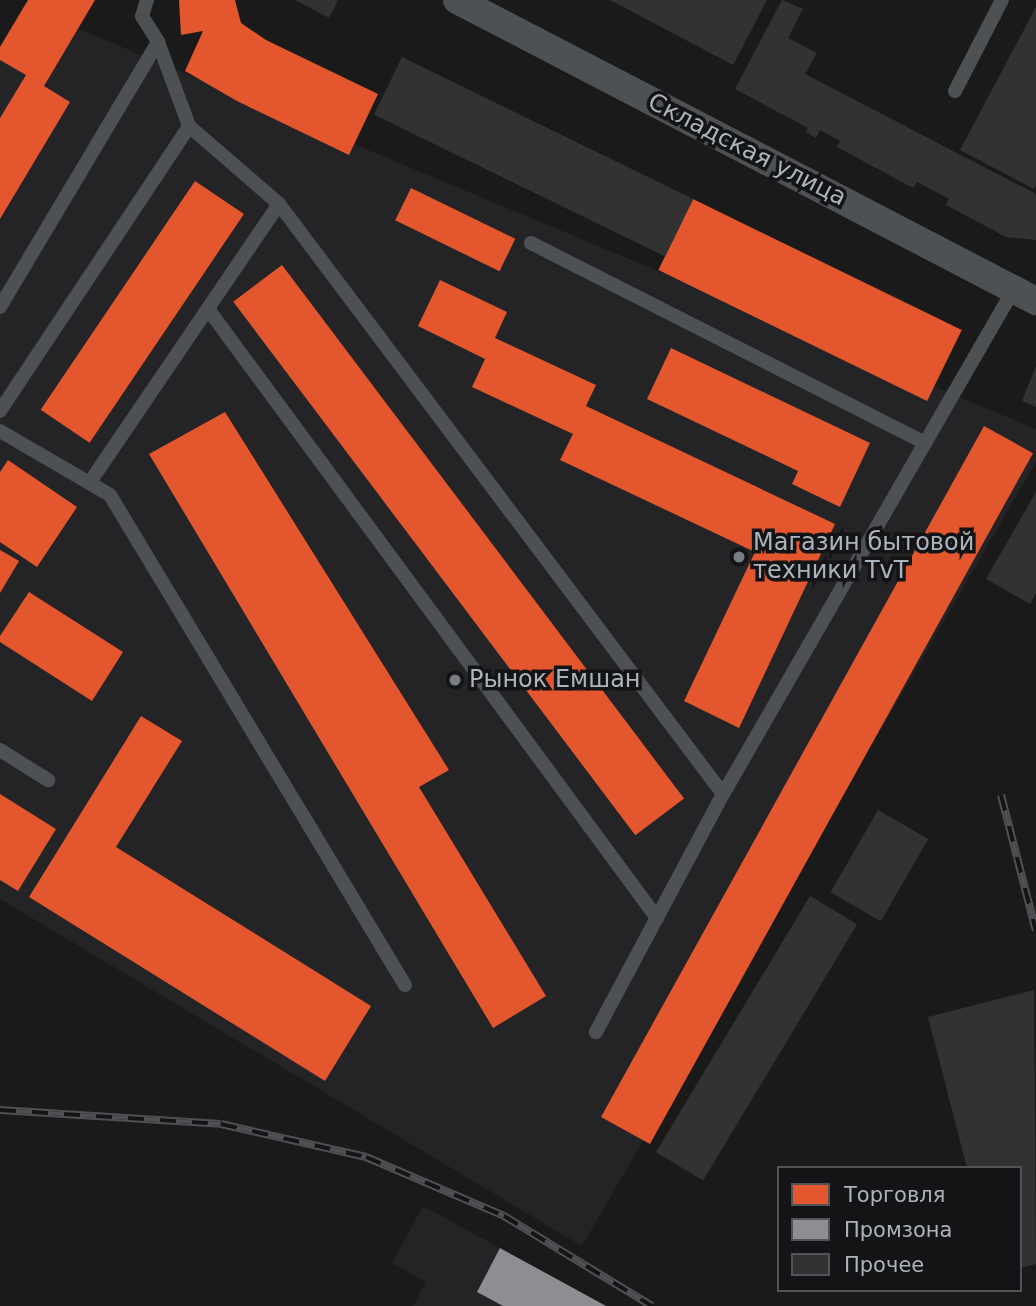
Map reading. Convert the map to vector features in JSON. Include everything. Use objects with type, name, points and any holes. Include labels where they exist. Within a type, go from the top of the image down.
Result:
[{"type":"street","name":"Складская улица","points":[[457,0],[1025,295]]},
{"type":"lane","points":[[147,0],[142,16],[158,42],[189,126],[279,204],[723,794]]},
{"type":"lane","points":[[954,91],[1002,0]]},
{"type":"lane","points":[[0,307],[158,42]]},
{"type":"lane","points":[[0,411],[189,126]]},
{"type":"lane","points":[[90,482],[279,204]]},
{"type":"lane","points":[[531,243],[925,443]]},
{"type":"lane","points":[[596,1032],[723,794],[925,443],[1025,295]]},
{"type":"lane","points":[[208,309],[657,918]]},
{"type":"lane","points":[[0,431],[110,495],[405,985]]},
{"type":"lane","points":[[0,750],[48,780]]},
{"type":"shaded area","name":"Рынок Емшан","points":[[24,6],[1036,429],[1036,462],[582,1246],[0,899],[0,47]]},
{"type":"shaded area","points":[[423,1206],[606,1306],[413,1306],[426,1282],[392,1263]]},
{"type":"building: Торговля","points":[[28,0],[95,0],[44,86],[70,102],[0,219],[0,118],[26,75],[0,60],[0,47]]},
{"type":"building: Торговля","points":[[179,0],[235,0],[241,23],[266,40],[378,94],[349,155],[237,101],[185,71],[203,31],[181,35]]},
{"type":"building: Торговля","points":[[195,181],[244,214],[90,443],[41,410]]},
{"type":"building: Торговля","points":[[411,188],[515,239],[499,271],[395,220]]},
{"type":"building: Торговля","points":[[693,199],[962,330],[927,401],[658,270]]},
{"type":"building: Торговля","points":[[282,265],[684,798],[635,835],[233,302]]},
{"type":"building: Торговля","points":[[440,280],[507,312],[495,338],[596,385],[586,406],[835,524],[739,728],[684,701],[755,552],[560,460],[573,434],[472,387],[485,359],[418,326]]},
{"type":"building: Торговля","points":[[671,348],[870,443],[840,507],[792,484],[798,471],[647,399]]},
{"type":"building: Торговля","points":[[225,412],[449,770],[419,787],[546,996],[493,1028],[149,454]]},
{"type":"building: Торговля","points":[[984,426],[1033,453],[650,1144],[601,1117]]},
{"type":"building: Торговля","points":[[8,460],[77,507],[37,567],[0,542],[0,472]]},
{"type":"building: Торговля","points":[[0,550],[19,561],[0,593]]},
{"type":"building: Торговля","points":[[29,592],[123,652],[92,701],[0,642],[0,636]]},
{"type":"building: Торговля","points":[[141,716],[182,741],[116,847],[371,1006],[325,1081],[29,897]]},
{"type":"building: Торговля","points":[[0,794],[56,829],[18,891],[0,880]]},
{"type":"building: Промзона","points":[[500,1248],[606,1306],[503,1306],[477,1292]]},
{"type":"building: Прочее","points":[[295,0],[338,0],[329,18]]},
{"type":"building: Прочее","points":[[610,0],[767,0],[733,65]]},
{"type":"building: Прочее","points":[[782,0],[803,9],[788,38],[817,53],[805,74],[1036,194],[1036,240],[1006,237],[946,205],[949,199],[917,182],[913,188],[837,147],[840,141],[820,130],[816,138],[806,132],[808,128],[735,89]]},
{"type":"building: Прочее","points":[[1036,7],[1036,185],[1034,189],[960,150]]},
{"type":"building: Прочее","points":[[402,57],[693,199],[665,257],[374,115]]},
{"type":"building: Прочее","points":[[1036,366],[1036,407],[1022,401]]},
{"type":"building: Прочее","points":[[1036,492],[1036,593],[1030,604],[986,579]]},
{"type":"building: Прочее","points":[[878,810],[928,839],[881,921],[830,892]]},
{"type":"building: Прочее","points":[[810,896],[857,924],[703,1181],[656,1152]]},
{"type":"building: Прочее","points":[[1034,990],[1036,1264],[1022,1268],[1022,1166],[966,1166],[928,1017]]},
{"type":"railway","points":[[1001,795],[1036,931]]},
{"type":"railway","points":[[0,1110],[221,1124],[366,1157],[504,1216],[652,1306]]},
{"type":"place","name":"Магазин бытовой техники TvT","points":[[739,557]]},
{"type":"place","name":"Рынок Емшан","points":[[455,680]]}]
